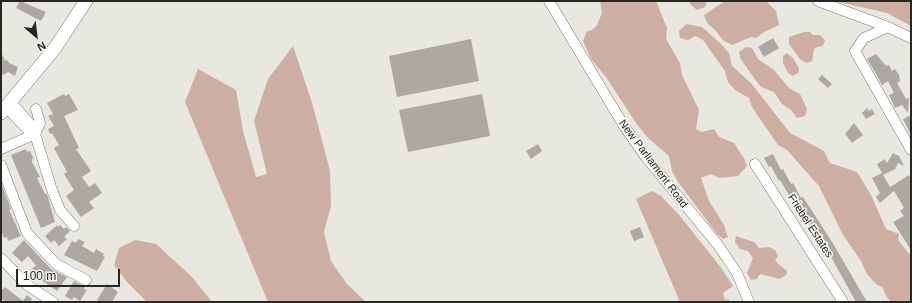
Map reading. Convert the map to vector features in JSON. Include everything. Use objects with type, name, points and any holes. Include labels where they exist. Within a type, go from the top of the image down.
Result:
[{"type":"main road","points":[[6,107],[55,48],[86,1]]},
{"type":"street","name":"New Parliament Road","points":[[549,1],[624,126],[644,156],[718,245],[737,273],[750,302]]},
{"type":"street","points":[[818,1],[888,27],[911,38]]},
{"type":"street","points":[[888,27],[864,38],[855,51],[911,150]]},
{"type":"street","points":[[6,107],[26,128],[33,132],[50,187],[60,210],[74,226]]},
{"type":"street","points":[[1,148],[33,132],[40,123],[36,109]]},
{"type":"street","name":"Friebel Estates","points":[[755,164],[843,302]]},
{"type":"street","points":[[1,166],[28,233],[56,264],[86,280]]},
{"type":"street","points":[[1,258],[27,285],[53,302]]},
{"type":"shaded area","points":[[600,1],[656,1],[667,28],[666,39],[680,63],[682,75],[699,110],[696,129],[702,132],[714,129],[719,137],[734,143],[745,160],[747,166],[738,176],[719,178],[711,174],[701,178],[709,201],[724,225],[728,237],[723,239],[717,234],[678,182],[672,171],[669,156],[648,138],[636,123],[606,77],[591,59],[583,41],[587,31],[592,30],[597,25],[602,13]]},
{"type":"shaded area","points":[[689,1],[707,1],[705,7],[697,10]]},
{"type":"shaded area","points":[[725,1],[766,1],[776,11],[779,25],[764,32],[756,38],[751,37],[732,45],[723,40],[707,23],[704,15]]},
{"type":"shaded area","points":[[834,1],[911,1],[911,26],[887,13]]},
{"type":"shaded area","points":[[686,24],[702,27],[721,44],[729,53],[732,66],[751,83],[790,133],[824,151],[830,163],[857,172],[871,195],[886,229],[899,234],[898,240],[911,256],[911,302],[891,302],[886,296],[883,288],[876,284],[867,274],[861,261],[843,235],[819,186],[787,150],[778,145],[752,107],[749,98],[735,90],[728,82],[725,71],[703,40],[695,36],[688,40],[680,38],[679,31]]},
{"type":"shaded area","points":[[804,32],[810,32],[813,35],[820,35],[825,40],[823,46],[814,49],[812,61],[806,63],[800,59],[789,44],[789,37]]},
{"type":"shaded area","points":[[293,46],[313,106],[330,171],[331,206],[324,232],[331,261],[347,284],[366,302],[268,302],[185,102],[198,69],[236,90],[243,131],[256,177],[267,174],[254,121],[268,79]]},
{"type":"shaded area","points":[[746,47],[752,48],[758,59],[774,70],[789,88],[800,94],[807,109],[805,116],[797,118],[791,110],[782,104],[774,92],[761,87],[740,58],[739,52]]},
{"type":"shaded area","points":[[787,53],[793,58],[799,68],[799,72],[793,76],[788,73],[783,63],[783,56]]},
{"type":"shaded area","points":[[652,191],[661,196],[680,216],[722,269],[733,286],[723,293],[725,300],[729,299],[729,302],[680,302],[636,199]]},
{"type":"shaded area","points":[[736,236],[754,242],[759,248],[769,247],[775,250],[778,256],[775,261],[787,271],[787,274],[780,279],[760,274],[757,279],[751,280],[747,273],[753,258],[748,251],[740,249],[735,242]]},
{"type":"shaded area","points":[[135,240],[156,244],[192,277],[212,302],[147,302],[127,282],[114,265],[119,248]]},
{"type":"building","points":[[20,1],[46,12],[41,21],[16,8]]},
{"type":"building","points":[[773,38],[779,48],[764,57],[758,47]]},
{"type":"building","points":[[471,39],[479,81],[397,97],[389,56]]},
{"type":"building","points":[[1,52],[5,61],[7,60],[9,63],[18,67],[15,76],[8,72],[3,75],[1,71]]},
{"type":"building","points":[[876,54],[886,66],[889,65],[892,71],[895,69],[899,75],[900,81],[897,83],[906,99],[909,98],[908,113],[902,105],[895,108],[889,95],[894,93],[888,81],[882,85],[867,59]]},
{"type":"building","points":[[822,75],[832,84],[828,88],[818,79]]},
{"type":"building","points":[[64,94],[65,96],[69,94],[78,110],[64,116],[79,148],[76,149],[91,171],[82,177],[89,187],[95,183],[102,193],[89,202],[94,208],[81,217],[66,196],[74,190],[64,174],[67,172],[54,148],[59,145],[48,129],[54,126],[48,116],[53,114],[47,103]]},
{"type":"building","points":[[482,94],[490,136],[408,152],[399,110]]},
{"type":"building","points":[[867,108],[869,111],[872,109],[875,114],[866,119],[862,113]]},
{"type":"building","points":[[911,115],[911,135],[903,119]]},
{"type":"building","points":[[854,123],[863,135],[852,143],[845,134]]},
{"type":"building","points":[[538,144],[542,151],[531,159],[526,151]]},
{"type":"building","points":[[26,149],[27,152],[30,151],[33,157],[32,162],[40,177],[37,178],[45,194],[47,194],[55,222],[41,228],[11,155]]},
{"type":"building","points":[[893,153],[899,156],[904,166],[898,163],[895,169],[883,175],[890,187],[909,175],[911,179],[911,250],[893,222],[904,216],[900,211],[904,208],[894,191],[880,203],[876,197],[880,193],[872,178],[882,173],[877,164],[885,159],[887,163]]},
{"type":"building","points":[[773,154],[781,170],[783,169],[791,184],[793,183],[801,198],[803,197],[832,242],[867,302],[856,302],[821,239],[819,239],[809,225],[792,196],[790,197],[771,166],[769,167],[764,158]]},
{"type":"building","points":[[1,183],[11,209],[9,210],[21,236],[8,241],[7,237],[4,238],[1,230]]},
{"type":"building","points":[[57,225],[58,227],[60,225],[64,229],[66,227],[70,231],[64,237],[67,239],[59,246],[54,240],[51,243],[45,236]]},
{"type":"building","points":[[640,227],[644,237],[634,241],[630,231]]},
{"type":"building","points":[[78,239],[85,242],[82,246],[94,253],[96,249],[104,254],[103,256],[105,257],[97,271],[64,255],[72,241],[76,243]]},
{"type":"building","points":[[24,240],[51,269],[67,277],[57,291],[40,279],[38,280],[30,271],[36,265],[28,256],[22,262],[12,253]]},
{"type":"building","points":[[74,281],[85,287],[84,289],[87,290],[80,301],[74,297],[72,300],[65,296]]},
{"type":"building","points":[[107,284],[118,292],[112,302],[100,302],[97,300]]},
{"type":"building","points":[[5,287],[23,301],[27,295],[32,299],[30,302],[6,302],[1,298],[1,291]]}]
